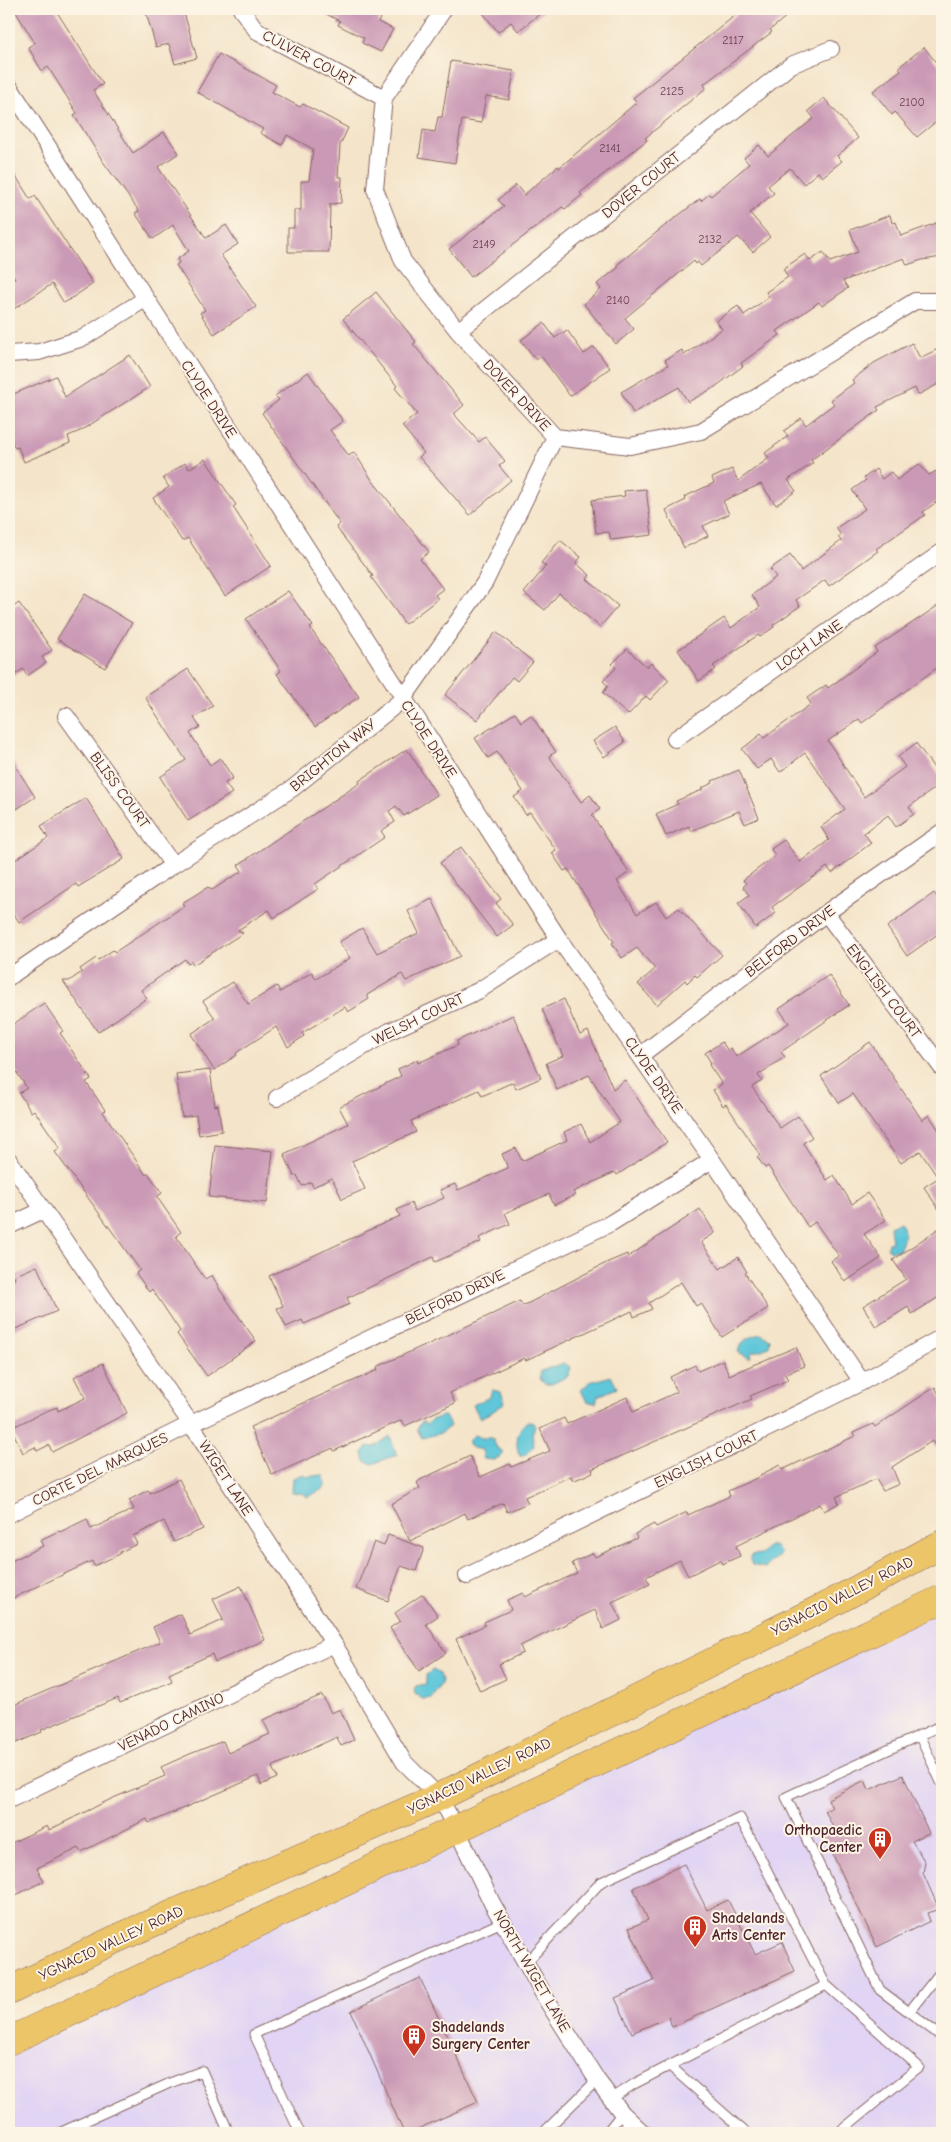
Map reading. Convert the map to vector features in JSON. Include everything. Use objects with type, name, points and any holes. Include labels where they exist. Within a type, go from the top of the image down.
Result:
[{"type":"highway","name":"YGNACIO VALLEY ROAD","points":[[9,1992],[118,1938],[439,1797],[832,1603],[942,1544]]},
{"type":"highway","points":[[9,2041],[942,1599]]},
{"type":"street","name":"CULVER COURT","points":[[241,9],[257,31],[384,98]]},
{"type":"street","name":"DOVER DRIVE","points":[[444,9],[384,98],[375,189],[403,261],[458,331],[555,437],[630,446],[701,431],[915,301],[942,301]]},
{"type":"street","name":"DOVER COURT","points":[[458,331],[791,65],[831,49]]},
{"type":"street","name":"CLYDE DRIVE","points":[[9,86],[145,300],[559,939],[641,1055],[862,1382]]},
{"type":"street","points":[[9,354],[39,352],[83,338],[145,300]]},
{"type":"street","name":"BRIGHTON WAY","points":[[9,977],[173,865],[293,788],[403,699],[485,582],[555,437]]},
{"type":"street","name":"LOCH LANE","points":[[675,739],[942,552]]},
{"type":"street","name":"BLISS COURT","points":[[66,716],[173,865]]},
{"type":"street","name":"BELFORD DRIVE","points":[[641,1055],[826,913],[942,832]]},
{"type":"street","name":"ENGLISH COURT","points":[[826,913],[942,1068]]},
{"type":"street","name":"WELSH COURT","points":[[277,1098],[390,1031],[478,991],[559,939]]},
{"type":"street","name":"WIGET LANE","points":[[9,1160],[191,1424],[334,1644],[404,1762],[439,1797]]},
{"type":"street","name":"BELFORD DRIVE","points":[[191,1424],[611,1223],[712,1160]]},
{"type":"street","points":[[9,1226],[43,1210]]},
{"type":"street","name":"ENGLISH COURT","points":[[467,1576],[862,1382],[942,1337]]},
{"type":"street","name":"CORTE DEL MARQUES","points":[[9,1514],[191,1424]]},
{"type":"street","name":"VENADO CAMINO","points":[[9,1800],[334,1644]]},
{"type":"street","name":"NORTH WIGET LANE","points":[[439,1797],[502,1922],[597,2080],[622,2113],[643,2133]]},
{"type":"lane","points":[[942,1725],[786,1798],[880,1990],[942,2037]]},
{"type":"lane","points":[[919,1735],[942,1784]]},
{"type":"lane","points":[[526,1962],[602,1882],[740,1818],[826,1986],[919,2067],[838,2133]]},
{"type":"lane","points":[[300,2133],[254,2034],[502,1922]]},
{"type":"lane","points":[[909,2012],[942,1970]]},
{"type":"lane","points":[[611,2099],[670,2066],[826,1986]]},
{"type":"lane","points":[[670,2066],[746,2133]]},
{"type":"lane","points":[[60,2133],[170,2083],[202,2071],[229,2133]]},
{"type":"lane","points":[[543,2133],[597,2080]]},
{"type":"lane","points":[[606,2133],[622,2113]]},
{"type":"shaded area","points":[[942,1599],[942,2133],[9,2133],[9,2041]]},
{"type":"water","points":[[900,1222],[904,1232],[902,1243],[899,1250],[890,1251],[887,1247],[888,1243],[892,1242],[890,1226]]},
{"type":"water","points":[[761,1334],[770,1339],[769,1346],[752,1352],[750,1358],[738,1352],[746,1340]]},
{"type":"water","points":[[564,1363],[570,1367],[568,1376],[552,1384],[545,1384],[542,1381],[540,1377],[541,1371]]},
{"type":"water","points":[[611,1376],[617,1388],[598,1396],[596,1403],[587,1402],[581,1390],[590,1382]]},
{"type":"water","points":[[492,1390],[501,1392],[505,1402],[480,1418],[473,1405],[490,1397]]},
{"type":"water","points":[[445,1416],[450,1426],[441,1433],[422,1438],[417,1429],[422,1421],[427,1424],[431,1420]]},
{"type":"water","points":[[528,1421],[535,1426],[532,1434],[534,1446],[524,1456],[520,1456],[517,1447],[519,1432]]},
{"type":"water","points":[[474,1435],[482,1438],[492,1438],[503,1455],[494,1460],[484,1459],[482,1450],[469,1445],[469,1440]]},
{"type":"water","points":[[390,1436],[397,1455],[372,1464],[365,1461],[363,1453],[367,1446],[374,1447]]},
{"type":"water","points":[[303,1474],[306,1477],[323,1475],[326,1483],[323,1489],[307,1497],[305,1494],[292,1492],[293,1478]]},
{"type":"water","points":[[768,1546],[774,1546],[780,1552],[779,1556],[765,1568],[752,1565],[751,1555],[761,1554]]},
{"type":"water","points":[[433,1670],[440,1674],[442,1682],[432,1698],[422,1699],[415,1694],[414,1689],[416,1686],[426,1684],[426,1675]]},
{"type":"building","points":[[14,9],[55,9],[103,84],[93,90],[133,153],[164,132],[179,153],[158,167],[206,238],[226,225],[238,244],[221,255],[256,307],[214,334],[200,313],[205,310],[176,265],[179,263],[177,259],[189,251],[173,225],[153,239],[135,213],[139,211],[104,163],[74,115],[77,113],[48,67],[42,71],[28,47],[35,43]]},
{"type":"building","points":[[145,9],[183,9],[197,58],[175,64],[169,44],[156,47]]},
{"type":"building","points":[[316,9],[385,9],[378,22],[393,29],[381,52],[362,43],[364,38],[338,25],[340,21]]},
{"type":"building","points":[[480,9],[546,9],[518,31],[511,22],[498,32]]},
{"type":"building","points":[[743,9],[795,9],[770,30],[772,32],[704,84],[706,88],[645,138],[647,140],[580,193],[582,195],[565,209],[562,207],[471,277],[449,249],[504,206],[498,200],[516,185],[524,195],[558,166],[559,168],[637,102],[633,98]]},
{"type":"building","points":[[924,47],[942,70],[942,117],[917,137],[895,112],[892,115],[873,91],[901,70],[899,67]]},
{"type":"building","points":[[219,54],[276,85],[272,92],[300,107],[303,104],[348,128],[340,145],[338,177],[342,177],[341,203],[330,204],[329,252],[288,252],[288,228],[294,228],[294,210],[301,210],[301,181],[309,181],[313,149],[287,135],[282,145],[260,133],[263,129],[197,92]]},
{"type":"building","points":[[451,61],[514,71],[509,100],[486,96],[481,123],[462,120],[455,163],[419,157],[423,130],[435,132],[438,117],[442,117]]},
{"type":"building","points":[[824,98],[858,138],[837,156],[842,161],[822,177],[818,172],[804,184],[790,168],[768,186],[774,193],[750,213],[770,237],[753,252],[738,237],[701,266],[698,262],[696,264],[694,261],[625,318],[634,329],[616,344],[584,304],[601,289],[597,284],[662,228],[700,199],[701,201],[709,194],[711,196],[749,164],[744,158],[759,145],[768,156],[814,118],[808,111]]},
{"type":"building","points":[[9,165],[30,199],[35,196],[93,284],[64,303],[52,284],[9,312],[9,282],[15,278],[9,268]]},
{"type":"building","points":[[890,215],[892,223],[896,222],[901,236],[942,221],[942,257],[922,260],[907,265],[904,258],[843,281],[848,288],[822,306],[819,302],[777,331],[780,335],[741,363],[743,366],[715,387],[688,402],[679,387],[633,413],[621,392],[668,365],[665,360],[682,350],[684,355],[722,329],[716,321],[738,306],[744,315],[769,297],[766,292],[788,277],[783,269],[805,254],[810,261],[823,252],[830,262],[858,252],[850,230]]},
{"type":"building","points":[[376,292],[416,342],[413,344],[464,405],[454,414],[479,442],[485,437],[505,461],[499,466],[511,480],[470,515],[419,457],[424,453],[402,426],[417,414],[343,319]]},
{"type":"building","points":[[544,323],[555,338],[567,330],[584,354],[594,347],[610,368],[570,396],[541,356],[536,360],[521,340]]},
{"type":"building","points":[[912,343],[920,358],[942,347],[942,382],[918,395],[915,388],[877,407],[879,410],[811,460],[813,463],[788,480],[796,491],[776,505],[761,484],[723,501],[729,514],[703,526],[708,536],[684,548],[666,510],[686,500],[684,497],[714,483],[712,478],[732,469],[738,481],[769,458],[765,453],[788,436],[784,431],[801,418],[806,425],[834,404],[831,400],[854,383],[852,380],[874,363]]},
{"type":"building","points":[[130,355],[150,387],[80,431],[68,436],[70,443],[24,462],[18,447],[15,448],[9,434],[9,396],[56,376],[65,397]]},
{"type":"building","points":[[308,372],[343,421],[330,430],[349,456],[354,452],[372,480],[429,552],[420,559],[443,589],[435,595],[438,599],[405,624],[371,577],[373,576],[336,527],[340,524],[262,413],[279,400],[275,396]]},
{"type":"building","points":[[205,459],[236,505],[233,507],[271,566],[225,596],[188,538],[182,541],[153,498],[169,487],[163,478],[185,463],[189,469]]},
{"type":"building","points":[[919,464],[929,475],[942,468],[942,498],[923,512],[925,515],[876,549],[878,551],[829,586],[825,580],[796,600],[800,606],[773,625],[774,627],[760,637],[758,635],[713,666],[716,669],[699,681],[678,650],[724,618],[731,628],[760,607],[752,595],[776,577],[770,569],[790,555],[801,571],[841,541],[838,537],[841,535],[836,528],[865,509],[852,490],[866,480],[864,478],[876,469],[882,479],[891,472],[897,480]]},
{"type":"building","points":[[646,489],[652,535],[611,540],[609,532],[596,533],[592,500],[625,496],[624,491]]},
{"type":"building","points":[[560,540],[581,557],[576,563],[590,575],[587,579],[618,606],[600,627],[559,593],[545,610],[524,593],[546,566],[541,563]]},
{"type":"building","points":[[288,591],[313,626],[310,628],[359,697],[315,727],[277,674],[281,671],[246,619]]},
{"type":"building","points":[[85,594],[132,623],[105,668],[57,639]]},
{"type":"building","points":[[19,603],[52,650],[42,657],[46,663],[27,676],[23,669],[9,679],[9,610]]},
{"type":"building","points":[[942,603],[942,664],[862,723],[859,719],[828,741],[864,797],[905,767],[898,757],[916,743],[942,779],[942,783],[909,807],[914,814],[896,827],[888,815],[864,833],[871,843],[832,873],[827,867],[772,907],[776,913],[756,928],[738,903],[749,895],[743,887],[746,884],[743,880],[775,856],[771,849],[784,840],[800,862],[829,840],[821,827],[845,809],[805,753],[780,772],[771,759],[757,769],[742,749],[761,734],[764,738],[811,704],[807,698],[826,685],[828,688],[877,652],[875,648]]},
{"type":"building","points":[[496,632],[533,662],[517,681],[512,677],[477,720],[445,695]]},
{"type":"building","points":[[627,649],[647,667],[651,663],[669,680],[650,700],[646,696],[628,715],[603,693],[608,686],[603,681],[616,668],[612,664]]},
{"type":"building","points":[[188,669],[213,706],[194,718],[200,727],[190,733],[210,765],[220,758],[233,778],[225,783],[232,793],[188,821],[160,777],[186,760],[145,697]]},
{"type":"building","points":[[515,713],[521,722],[531,715],[556,752],[549,756],[581,802],[590,795],[600,809],[592,815],[629,872],[617,881],[637,914],[656,902],[666,917],[679,908],[722,955],[697,977],[695,975],[687,983],[685,980],[657,1005],[638,984],[655,969],[637,948],[622,958],[568,869],[564,871],[552,853],[556,850],[530,812],[526,815],[514,797],[523,791],[497,752],[488,758],[475,738]]},
{"type":"building","points":[[615,727],[625,742],[604,757],[593,741]]},
{"type":"building","points":[[407,749],[437,795],[404,816],[396,806],[389,811],[395,822],[381,831],[385,837],[315,884],[318,889],[274,918],[269,910],[238,930],[243,933],[193,965],[191,961],[188,964],[185,959],[141,990],[147,998],[98,1032],[63,981],[69,981],[82,972],[80,969],[96,958],[98,960],[113,950],[115,952],[184,906],[182,903],[208,887],[212,890],[242,871],[238,865]]},
{"type":"building","points":[[9,756],[35,797],[9,814]]},
{"type":"building","points":[[739,770],[759,818],[745,824],[739,811],[691,831],[689,826],[666,836],[656,814],[678,804],[676,801],[702,790],[702,788],[713,783],[712,781]]},
{"type":"building","points":[[86,798],[124,859],[78,887],[76,884],[19,922],[9,906],[9,864],[48,838],[41,826]]},
{"type":"building","points":[[461,847],[501,899],[496,903],[513,925],[497,937],[440,863]]},
{"type":"building","points":[[934,893],[942,904],[942,931],[907,956],[887,927]]},
{"type":"building","points":[[432,899],[460,956],[406,981],[402,974],[367,995],[369,999],[348,1012],[345,1007],[302,1033],[304,1036],[288,1047],[276,1027],[214,1070],[191,1034],[215,1018],[203,1001],[233,982],[248,1004],[277,986],[280,992],[312,972],[316,979],[350,958],[339,942],[362,928],[377,953],[419,933],[408,911]]},
{"type":"building","points":[[829,975],[849,1005],[781,1052],[785,1057],[758,1075],[762,1081],[752,1087],[780,1128],[798,1116],[812,1137],[803,1143],[827,1180],[834,1175],[852,1204],[867,1193],[886,1220],[864,1234],[881,1258],[845,1282],[831,1261],[839,1256],[815,1222],[808,1227],[768,1166],[765,1168],[757,1157],[760,1155],[726,1104],[723,1106],[713,1090],[722,1084],[709,1065],[711,1063],[705,1053],[722,1042],[728,1051],[731,1048],[736,1057],[789,1023],[779,1009]]},
{"type":"building","points":[[564,999],[580,1035],[588,1031],[613,1089],[625,1080],[667,1142],[617,1175],[615,1172],[573,1192],[575,1195],[554,1205],[549,1194],[505,1213],[510,1224],[479,1238],[481,1242],[435,1262],[433,1257],[347,1298],[350,1304],[304,1324],[302,1320],[286,1327],[277,1308],[283,1306],[269,1276],[400,1216],[397,1210],[411,1203],[415,1211],[444,1198],[440,1190],[455,1184],[458,1190],[508,1168],[502,1154],[516,1148],[522,1161],[567,1140],[564,1132],[581,1124],[590,1142],[620,1122],[589,1075],[557,1090],[546,1063],[563,1056],[542,1009]]},
{"type":"building","points":[[44,1003],[63,1031],[60,1033],[91,1079],[86,1082],[105,1110],[103,1112],[146,1175],[148,1173],[162,1193],[157,1197],[181,1232],[176,1236],[205,1279],[212,1275],[220,1290],[256,1341],[207,1376],[177,1334],[180,1331],[152,1289],[149,1292],[136,1273],[140,1270],[55,1152],[60,1148],[34,1110],[31,1112],[19,1093],[27,1088],[9,1061],[9,1027]]},
{"type":"building","points":[[513,1015],[541,1078],[516,1089],[513,1082],[482,1096],[479,1090],[411,1121],[416,1132],[352,1161],[365,1189],[342,1199],[332,1178],[313,1187],[311,1182],[302,1186],[297,1175],[294,1176],[284,1154],[348,1124],[339,1107],[401,1076],[398,1069],[417,1060],[418,1063],[458,1045],[457,1041]]},
{"type":"building","points":[[870,1042],[922,1120],[929,1115],[942,1135],[942,1214],[924,1187],[938,1178],[920,1151],[901,1163],[853,1094],[839,1103],[821,1076]]},
{"type":"building","points":[[210,1070],[215,1106],[218,1105],[222,1131],[199,1135],[196,1115],[182,1117],[176,1074]]},
{"type":"building","points":[[215,1145],[273,1151],[267,1203],[209,1197]]},
{"type":"building","points":[[700,1209],[715,1233],[701,1242],[720,1269],[738,1257],[747,1272],[745,1273],[768,1308],[722,1337],[701,1303],[696,1306],[681,1282],[649,1303],[652,1309],[634,1317],[632,1311],[526,1360],[524,1358],[450,1393],[455,1403],[405,1426],[402,1420],[334,1451],[333,1448],[272,1475],[250,1427],[378,1370],[377,1367],[520,1301],[523,1306],[608,1262],[627,1254],[628,1257]]},
{"type":"building","points":[[942,1226],[942,1295],[912,1314],[908,1307],[876,1327],[863,1306],[906,1279],[893,1260]]},
{"type":"building","points":[[37,1266],[57,1311],[9,1332],[9,1282],[15,1279],[14,1276]]},
{"type":"building","points":[[796,1347],[804,1366],[785,1374],[788,1380],[750,1396],[752,1399],[592,1469],[593,1472],[573,1481],[571,1476],[525,1497],[528,1503],[507,1512],[503,1503],[468,1519],[465,1513],[410,1541],[391,1504],[420,1488],[417,1483],[420,1480],[470,1456],[480,1477],[510,1464],[511,1467],[550,1451],[540,1429],[564,1418],[567,1424],[627,1397],[633,1412],[677,1392],[670,1377],[695,1365],[698,1371],[723,1360],[729,1375]]},
{"type":"building","points":[[103,1363],[127,1413],[52,1452],[49,1445],[37,1451],[35,1447],[23,1453],[11,1428],[44,1412],[57,1407],[58,1411],[85,1398],[74,1377]]},
{"type":"building","points":[[935,1387],[942,1399],[942,1456],[932,1441],[892,1467],[899,1484],[883,1491],[876,1479],[836,1497],[839,1503],[824,1511],[820,1504],[736,1546],[740,1556],[722,1564],[720,1560],[688,1576],[680,1560],[646,1577],[650,1584],[612,1602],[621,1620],[603,1629],[595,1610],[520,1646],[523,1653],[499,1664],[506,1679],[480,1691],[456,1639],[485,1625],[484,1622],[511,1610],[507,1600],[523,1593],[525,1597],[577,1573],[572,1563],[593,1553],[595,1557],[637,1538],[635,1534],[654,1524],[656,1527],[687,1512],[688,1515],[730,1496],[728,1491],[780,1465],[782,1470],[855,1436],[853,1433],[873,1424],[875,1427]]},
{"type":"building","points":[[179,1479],[203,1529],[174,1542],[164,1521],[133,1536],[137,1544],[120,1552],[120,1554],[94,1566],[92,1561],[9,1600],[9,1562],[43,1546],[40,1540],[87,1519],[91,1529],[134,1509],[129,1500],[148,1490],[150,1493]]},
{"type":"building","points":[[388,1535],[424,1548],[416,1571],[401,1566],[388,1601],[356,1589],[374,1542],[384,1546]]},
{"type":"building","points":[[241,1586],[265,1640],[215,1662],[212,1654],[169,1674],[172,1681],[120,1703],[118,1698],[41,1730],[42,1732],[9,1746],[9,1707],[160,1642],[153,1627],[181,1614],[190,1635],[223,1620],[213,1599]]},
{"type":"building","points":[[423,1594],[438,1616],[426,1624],[446,1653],[419,1671],[390,1628],[400,1621],[395,1613]]},
{"type":"building","points":[[322,1695],[331,1713],[340,1709],[354,1740],[341,1746],[337,1737],[272,1767],[277,1778],[261,1785],[258,1776],[149,1823],[147,1819],[81,1852],[79,1848],[37,1868],[44,1881],[16,1895],[9,1880],[9,1844],[47,1826],[49,1830],[111,1799],[165,1776],[161,1767],[190,1754],[223,1741],[228,1753],[270,1734],[263,1720]]},
{"type":"building","name":"Orthopaedic Center","points":[[903,1775],[929,1833],[912,1841],[925,1862],[923,1873],[939,1909],[927,1913],[930,1921],[877,1947],[822,1832],[833,1827],[825,1811],[832,1808],[828,1799],[865,1780],[869,1790]]},
{"type":"building","name":"Shadelands Arts Center","points":[[684,1864],[707,1910],[728,1900],[755,1954],[782,1942],[795,1971],[672,2027],[669,2017],[632,2033],[615,1998],[654,1981],[629,1928],[648,1920],[633,1888]]},
{"type":"building","name":"Shadelands Surgery Center","points":[[420,1978],[478,2102],[409,2133],[404,2133],[351,2011]]},
{"type":"place","name":"Orthopaedic Center","points":[[880,1860]]},
{"type":"place","name":"Shadelands Arts Center","points":[[695,1948]]},
{"type":"place","name":"Shadelands Surgery Center","points":[[414,2057]]}]
